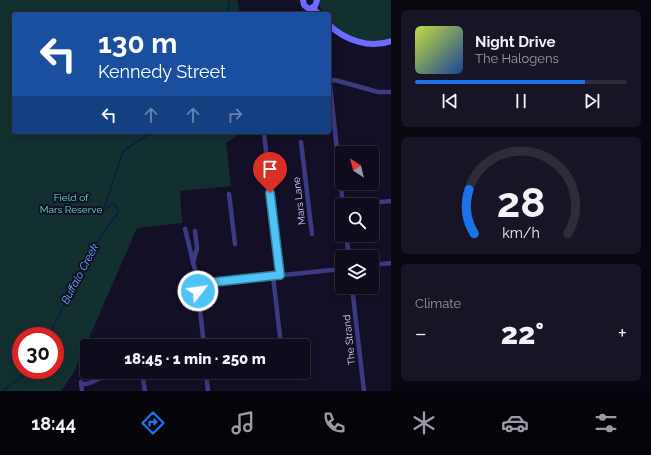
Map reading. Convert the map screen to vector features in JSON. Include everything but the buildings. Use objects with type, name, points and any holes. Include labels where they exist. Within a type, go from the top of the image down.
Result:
[{"type":"main road","points":[[303,0],[305,7],[313,8],[317,12]]},
{"type":"main road","points":[[313,8],[317,0]]},
{"type":"main road","points":[[331,27],[339,33],[358,42],[376,44],[391,41]]},
{"type":"street","points":[[331,81],[335,80],[378,92],[391,92]]},
{"type":"street","points":[[331,91],[342,198]]},
{"type":"street","points":[[264,134],[280,275]]},
{"type":"street","name":"Mars Lane","points":[[301,142],[312,234]]},
{"type":"street","points":[[229,194],[234,244]]},
{"type":"street","points":[[379,202],[391,201]]},
{"type":"street","points":[[185,229],[193,263],[202,284]]},
{"type":"street","points":[[193,263],[198,248],[194,231]]},
{"type":"street","points":[[379,264],[391,263]]},
{"type":"street","points":[[203,339],[198,291],[199,286],[202,284],[335,270]]},
{"type":"street","points":[[273,276],[280,339]]},
{"type":"street","name":"The Strand","points":[[353,294],[364,391]]},
{"type":"street","points":[[82,391],[81,383],[90,383],[98,379]]},
{"type":"street","points":[[143,379],[145,391]]},
{"type":"street","points":[[207,379],[208,391]]},
{"type":"green space","name":"Field of Mars Reserve","points":[[0,0],[237,0],[240,12],[12,12],[12,134],[240,134],[226,143],[231,186],[180,191],[182,223],[137,228],[88,339],[80,339],[80,358],[74,372],[61,391],[0,391]]},
{"type":"green space","points":[[317,0],[391,0],[391,37],[378,42],[360,40],[340,31],[331,22],[331,12],[322,12]]},
{"type":"waterway","name":"Buffalo Creek","points":[[228,12],[229,0]]},
{"type":"waterway","name":"Buffalo Creek","points":[[53,327],[72,291],[88,254],[119,211],[114,204],[104,209],[123,151],[149,134]]},
{"type":"waterway","name":"Buffalo Creek","points":[[2,391],[19,379]]},
{"type":"route","points":[[198,291],[199,286],[206,283],[280,275],[270,193]]}]
